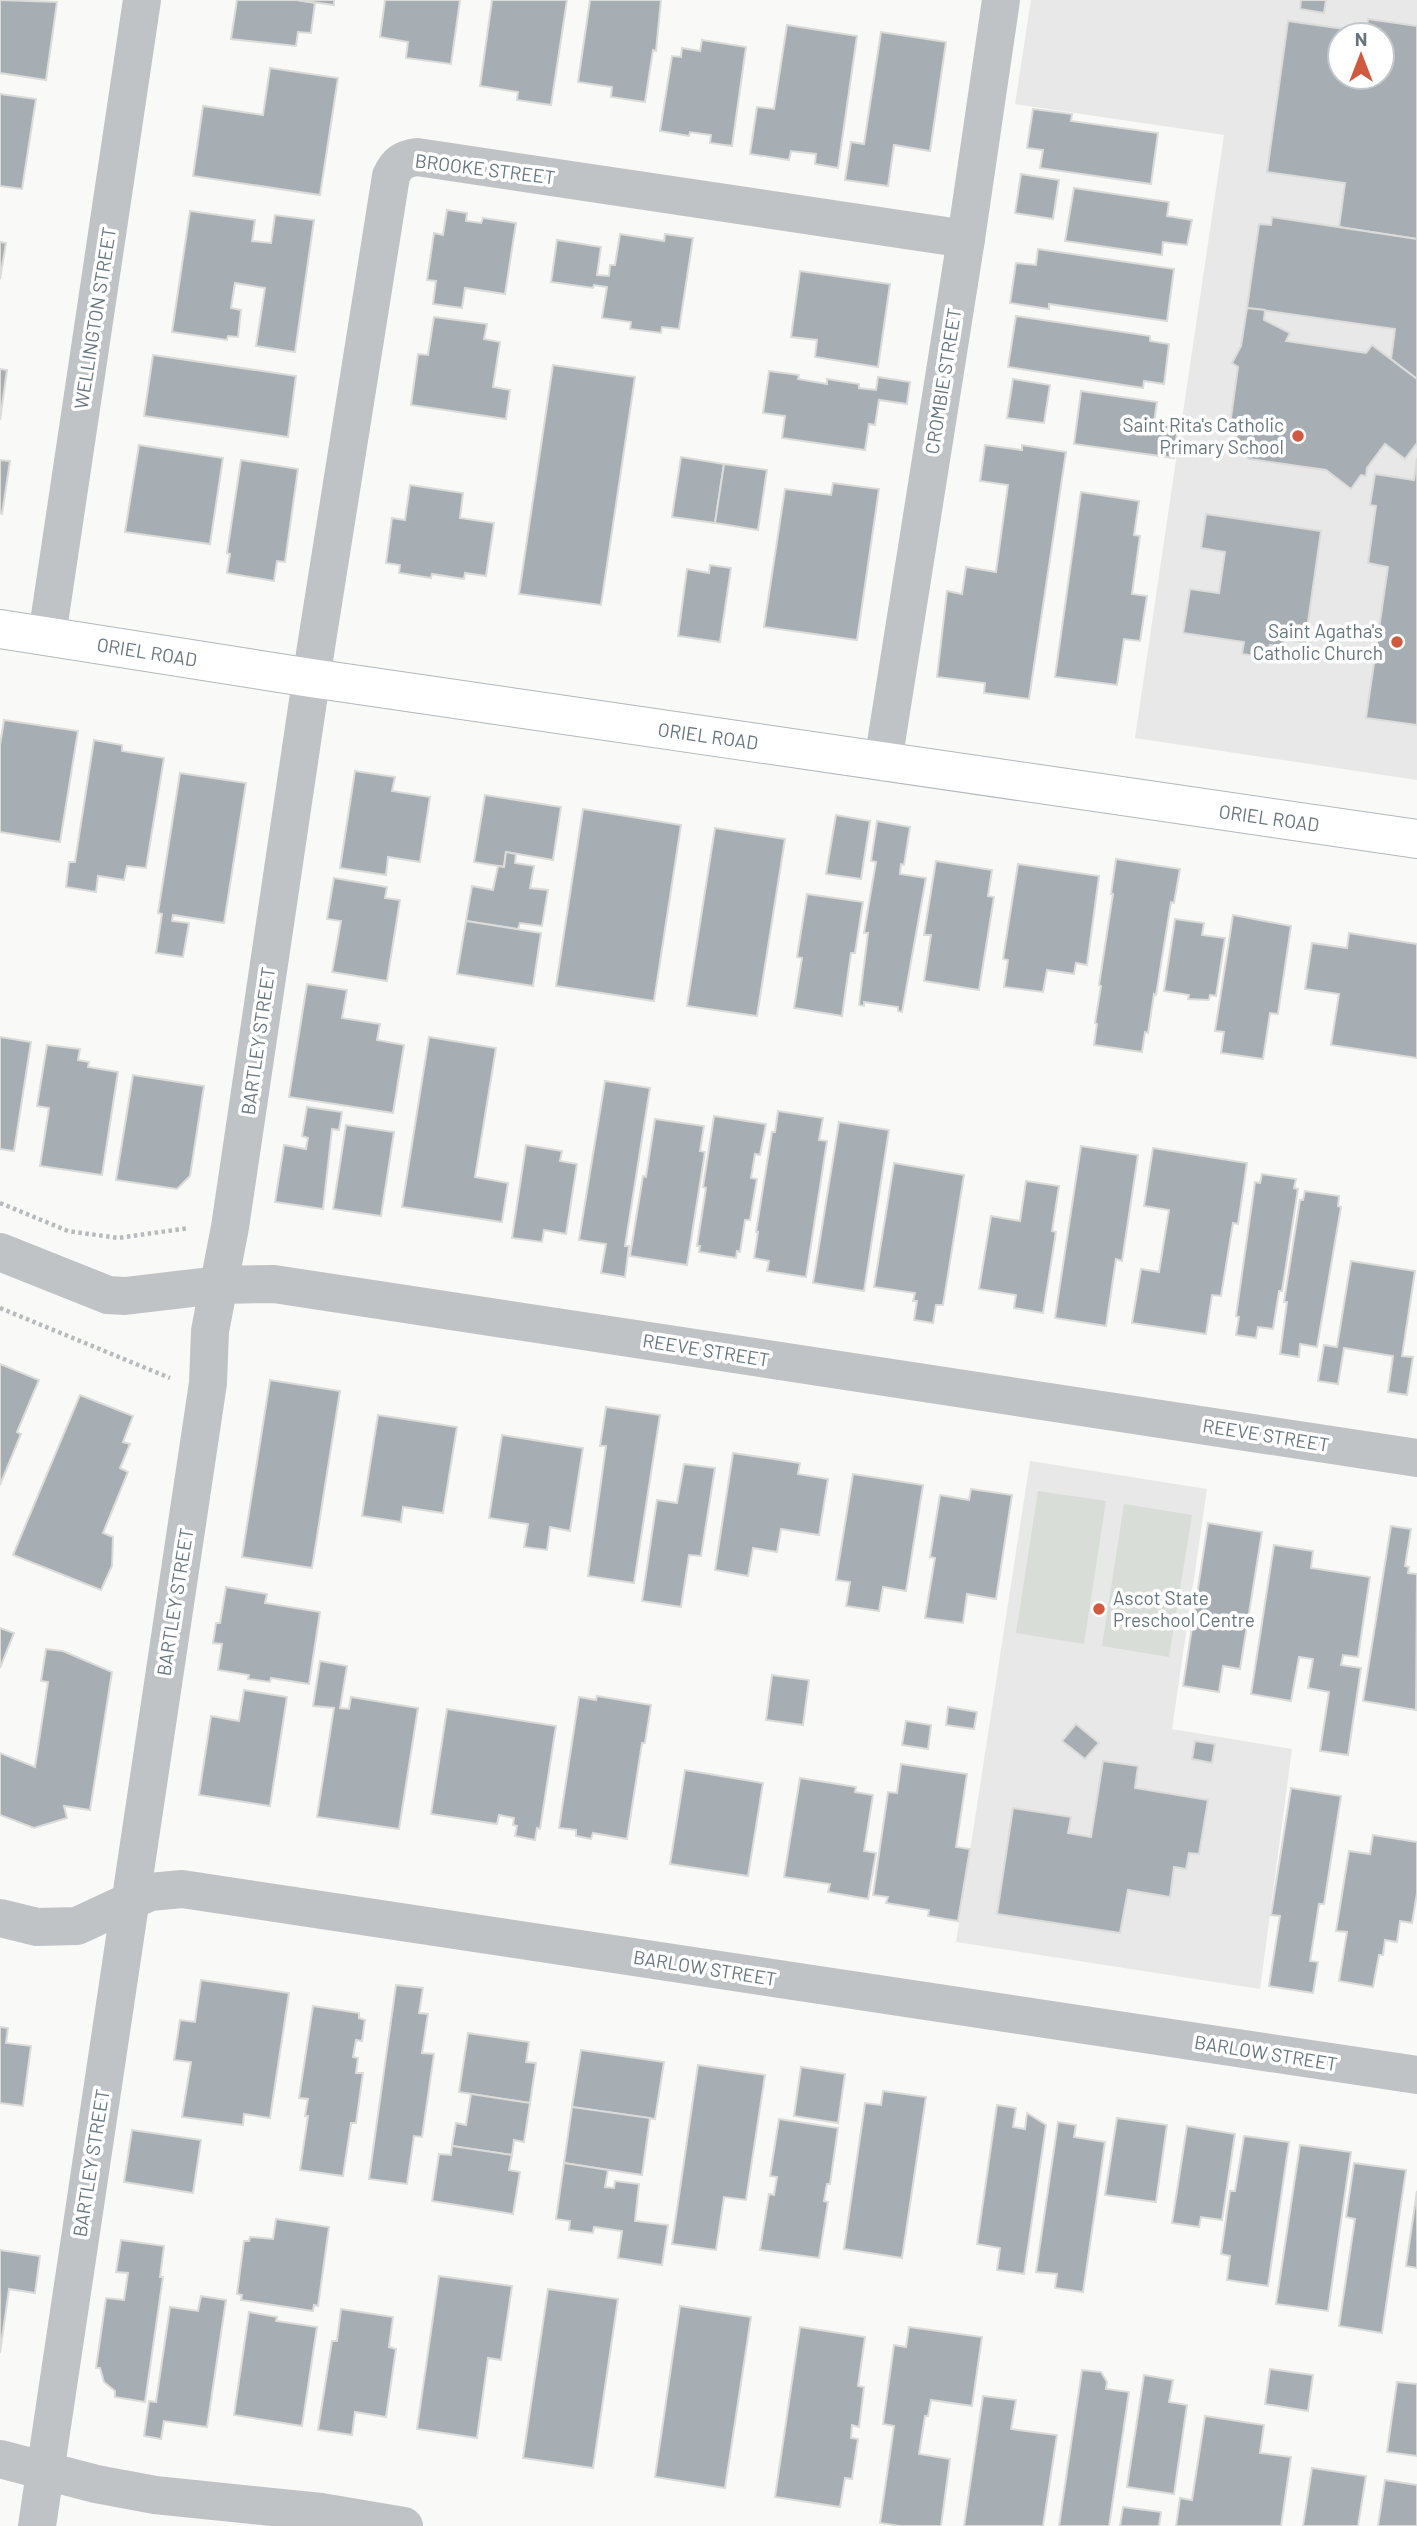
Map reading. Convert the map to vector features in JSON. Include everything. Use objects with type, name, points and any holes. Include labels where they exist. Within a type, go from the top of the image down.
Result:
[{"type":"street","name":"WELLINGTON STREET","points":[[47,636],[142,0]]},
{"type":"street","name":"CROMBIE STREET","points":[[883,762],[1001,0]]},
{"type":"street","name":"BROOKE STREET","points":[[312,678],[391,176],[396,165],[405,159],[417,157],[966,239]]},
{"type":"street","name":"ORIEL ROAD","points":[[0,629],[312,678],[1417,839]]},
{"type":"street","name":"BARTLEY STREET","points":[[37,2526],[206,1396],[210,1331],[230,1227],[312,678]]},
{"type":"street","name":"REEVE STREET","points":[[0,1252],[108,1295],[125,1296],[219,1285],[274,1284],[1417,1458]]},
{"type":"street","name":"BARLOW STREET","points":[[0,1918],[37,1927],[77,1926],[150,1892],[182,1889],[1417,2076]]},
{"type":"street","points":[[0,2459],[96,2484],[155,2495],[321,2512],[404,2526]]},
{"type":"path","points":[[0,1203],[68,1231],[118,1238],[194,1228]]},
{"type":"path","points":[[0,1308],[177,1381]]},
{"type":"shaded area","name":"Saint Rita's Catholic Primary School","points":[[1031,0],[1417,0],[1417,780],[1135,738],[1224,135],[1015,104]]},
{"type":"shaded area","name":"Ascot State Preschool Centre","points":[[1030,1461],[1207,1489],[1172,1729],[1292,1749],[1260,1989],[956,1942]]},
{"type":"shaded area","points":[[1038,1491],[1106,1501],[1084,1644],[1016,1633]]},
{"type":"shaded area","points":[[1124,1504],[1192,1515],[1169,1657],[1102,1646]]},
{"type":"building","points":[[0,0],[57,2],[46,80],[0,73]]},
{"type":"building","points":[[237,0],[297,0],[315,3],[311,33],[298,32],[296,46],[231,39]]},
{"type":"building","points":[[297,0],[334,0],[334,5]]},
{"type":"building","points":[[385,0],[460,0],[451,64],[406,58],[408,42],[380,37]]},
{"type":"building","points":[[492,0],[567,0],[551,105],[517,100],[518,92],[480,86]]},
{"type":"building","points":[[590,0],[661,0],[656,51],[653,50],[645,102],[611,97],[612,87],[578,82]]},
{"type":"building","points":[[1301,0],[1326,0],[1324,13],[1300,9]]},
{"type":"building","points":[[1288,21],[1326,26],[1326,91],[1396,91],[1396,23],[1417,26],[1417,239],[1339,227],[1345,183],[1267,172]]},
{"type":"building","points":[[787,25],[857,36],[838,168],[815,164],[816,154],[791,151],[789,160],[750,154],[757,107],[774,109]]},
{"type":"building","points":[[881,32],[946,42],[930,151],[894,145],[888,186],[845,180],[851,142],[864,144]]},
{"type":"building","points":[[702,40],[746,47],[732,146],[710,143],[711,135],[690,132],[689,136],[660,131],[672,56],[681,57],[682,48],[700,51]]},
{"type":"building","points":[[270,68],[338,78],[320,195],[193,176],[203,106],[263,115]]},
{"type":"building","points":[[0,94],[36,99],[22,189],[0,186]]},
{"type":"building","points":[[1033,109],[1072,114],[1071,121],[1158,133],[1151,184],[1040,168],[1043,150],[1027,148]]},
{"type":"building","points":[[1021,174],[1059,180],[1053,219],[1015,213]]},
{"type":"building","points":[[1074,188],[1169,202],[1167,216],[1192,220],[1187,245],[1163,242],[1162,255],[1065,241]]},
{"type":"building","points":[[447,210],[467,213],[466,221],[481,223],[483,218],[516,223],[505,294],[465,288],[462,308],[433,304],[436,281],[427,280],[434,233],[443,235]]},
{"type":"building","points":[[190,211],[255,220],[252,241],[271,243],[275,215],[314,220],[295,352],[256,346],[265,288],[235,283],[231,308],[241,310],[238,337],[228,336],[227,340],[172,332]]},
{"type":"building","points":[[1272,217],[1417,239],[1417,379],[1391,359],[1395,329],[1247,308],[1259,224],[1271,225]]},
{"type":"building","points":[[620,234],[664,241],[665,234],[693,238],[679,329],[662,327],[661,333],[630,329],[631,322],[602,318],[607,287],[594,285],[593,288],[551,282],[557,240],[601,247],[597,275],[609,276],[610,265],[615,265]]},
{"type":"building","points":[[0,242],[6,243],[0,279]]},
{"type":"building","points":[[1038,249],[1174,269],[1167,321],[1049,304],[1049,309],[1010,303],[1016,263],[1036,265]]},
{"type":"building","points":[[800,271],[890,284],[878,367],[815,357],[817,340],[791,337]]},
{"type":"building","points":[[1247,308],[1265,310],[1264,320],[1290,333],[1286,341],[1366,353],[1372,345],[1417,379],[1417,443],[1405,459],[1385,444],[1367,468],[1366,476],[1361,475],[1351,489],[1326,470],[1249,459],[1230,445],[1239,433],[1229,432],[1238,367],[1232,363],[1241,346]]},
{"type":"building","points":[[1016,316],[1150,336],[1150,341],[1169,344],[1164,384],[1144,381],[1143,388],[1008,367]]},
{"type":"building","points":[[434,317],[487,324],[484,339],[500,342],[493,387],[510,390],[506,419],[411,405],[418,354],[428,355]]},
{"type":"building","points":[[153,355],[296,376],[288,437],[144,416]]},
{"type":"building","points":[[553,365],[635,377],[601,605],[519,594]]},
{"type":"building","points":[[0,369],[7,370],[0,420]]},
{"type":"building","points":[[769,371],[799,375],[798,379],[827,384],[827,379],[859,384],[859,388],[876,390],[878,377],[910,382],[907,404],[879,400],[875,425],[869,424],[865,450],[782,438],[785,416],[763,413]]},
{"type":"building","points":[[1013,379],[1050,385],[1044,423],[1007,418]]},
{"type":"building","points":[[1081,391],[1157,402],[1154,422],[1178,425],[1174,458],[1074,444]]},
{"type":"building","points":[[139,445],[223,458],[210,544],[125,532]]},
{"type":"building","points":[[985,445],[1022,450],[1022,445],[1066,452],[1029,699],[984,693],[985,683],[937,677],[947,591],[962,594],[966,567],[996,572],[1008,485],[980,481]]},
{"type":"building","points":[[681,457],[724,464],[715,523],[672,517]]},
{"type":"building","name":"Saint Agatha's Catholic Church","points":[[1417,458],[1417,725],[1366,718],[1388,567],[1368,563],[1376,506],[1370,505],[1375,474],[1414,480]]},
{"type":"building","points":[[0,460],[10,461],[2,514],[0,513]]},
{"type":"building","points":[[241,460],[298,469],[285,562],[277,561],[274,581],[227,573],[230,554],[227,553]]},
{"type":"building","points":[[724,464],[767,470],[758,530],[715,523]]},
{"type":"building","points":[[833,483],[879,489],[857,640],[764,627],[785,489],[831,495]]},
{"type":"building","points":[[410,485],[463,493],[460,518],[494,523],[486,576],[465,573],[464,579],[432,574],[431,578],[399,573],[400,565],[386,563],[392,518],[405,520]]},
{"type":"building","points":[[1081,492],[1139,501],[1134,535],[1140,536],[1132,594],[1147,596],[1140,641],[1124,639],[1117,685],[1055,677]]},
{"type":"building","points":[[1206,514],[1321,531],[1305,643],[1285,640],[1284,647],[1270,645],[1268,658],[1242,654],[1244,642],[1183,633],[1190,589],[1219,593],[1225,552],[1201,548]]},
{"type":"building","points":[[710,565],[731,568],[720,642],[678,636],[687,569],[709,573]]},
{"type":"building","points":[[4,720],[78,731],[60,842],[0,832],[0,745]]},
{"type":"building","points":[[94,740],[122,745],[122,751],[164,758],[146,868],[127,866],[124,880],[98,876],[96,892],[66,887],[69,862],[75,862]]},
{"type":"building","points":[[355,771],[395,777],[392,791],[430,797],[420,862],[388,857],[386,875],[340,868]]},
{"type":"building","points":[[180,773],[246,783],[224,923],[173,915],[172,921],[189,923],[183,957],[156,953],[162,914],[158,913]]},
{"type":"building","points":[[485,795],[561,807],[553,860],[506,852],[504,867],[474,862]]},
{"type":"building","points":[[583,809],[681,825],[654,1001],[556,986]]},
{"type":"building","points":[[836,815],[870,821],[861,879],[826,874]]},
{"type":"building","points":[[877,821],[910,827],[900,874],[926,878],[902,1012],[898,1011],[898,1007],[864,1002],[864,1006],[859,1005],[868,933],[864,933],[876,862],[871,861]]},
{"type":"building","points":[[715,828],[785,839],[757,1016],[687,1006]]},
{"type":"building","points":[[506,852],[516,854],[515,863],[534,866],[530,888],[548,890],[542,926],[520,923],[518,929],[466,921],[472,886],[493,890],[498,866],[504,867]]},
{"type":"building","points":[[1116,859],[1180,869],[1174,903],[1171,902],[1156,995],[1154,994],[1142,1052],[1094,1045]]},
{"type":"building","points":[[936,861],[992,870],[988,896],[994,897],[979,990],[924,981],[931,935],[924,935]]},
{"type":"building","points":[[1018,864],[1099,876],[1087,965],[1076,963],[1074,974],[1047,970],[1043,992],[1004,987],[1008,960],[1003,959]]},
{"type":"building","points":[[334,878],[387,887],[385,898],[400,900],[387,981],[332,972],[341,921],[327,919]]},
{"type":"building","points":[[807,894],[863,902],[855,953],[851,953],[842,1016],[794,1008],[802,958],[797,957]]},
{"type":"building","points":[[1233,915],[1291,926],[1278,1014],[1270,1013],[1263,1059],[1221,1053],[1224,1032],[1215,1031]]},
{"type":"building","points":[[1175,919],[1204,923],[1202,935],[1225,938],[1216,996],[1210,995],[1209,1000],[1188,999],[1189,995],[1164,991]]},
{"type":"building","points":[[466,921],[541,933],[533,986],[457,974]]},
{"type":"building","points":[[1349,933],[1417,944],[1417,1058],[1331,1045],[1339,994],[1305,989],[1312,943],[1347,948]]},
{"type":"building","points":[[307,984],[347,990],[342,1018],[380,1024],[377,1040],[404,1045],[393,1113],[289,1097]]},
{"type":"building","points":[[0,1037],[31,1042],[14,1151],[0,1149]]},
{"type":"building","points":[[429,1037],[496,1048],[475,1177],[508,1183],[502,1222],[402,1207]]},
{"type":"building","points":[[47,1045],[80,1049],[78,1060],[89,1062],[88,1067],[118,1072],[102,1175],[40,1166],[49,1108],[37,1106]]},
{"type":"building","points":[[133,1075],[204,1086],[190,1176],[177,1189],[116,1180]]},
{"type":"building","points":[[605,1081],[650,1088],[625,1246],[629,1246],[625,1277],[601,1273],[606,1244],[579,1240]]},
{"type":"building","points":[[307,1107],[342,1112],[339,1130],[332,1129],[323,1209],[275,1202],[284,1145],[306,1149],[308,1138],[302,1136]]},
{"type":"building","points":[[778,1111],[823,1118],[819,1140],[827,1141],[806,1277],[767,1271],[769,1261],[754,1258],[772,1132],[775,1132]]},
{"type":"building","points":[[714,1116],[766,1124],[760,1155],[755,1154],[751,1178],[757,1179],[750,1220],[745,1220],[740,1252],[737,1251],[736,1258],[699,1252],[700,1246],[697,1246]]},
{"type":"building","points":[[655,1119],[704,1126],[700,1151],[705,1152],[687,1265],[630,1256]]},
{"type":"building","points":[[839,1122],[889,1130],[864,1291],[813,1283]]},
{"type":"building","points":[[346,1125],[394,1132],[381,1216],[333,1209]]},
{"type":"building","points":[[526,1145],[562,1151],[560,1161],[577,1164],[566,1234],[544,1230],[542,1242],[512,1238]]},
{"type":"building","points":[[1081,1146],[1138,1155],[1122,1261],[1116,1259],[1106,1326],[1055,1318]]},
{"type":"building","points":[[1153,1148],[1247,1163],[1238,1224],[1233,1223],[1221,1296],[1212,1295],[1206,1334],[1132,1323],[1141,1269],[1159,1272],[1169,1210],[1144,1206]]},
{"type":"building","points":[[894,1163],[964,1175],[943,1305],[936,1305],[933,1323],[914,1320],[917,1301],[913,1301],[915,1293],[874,1287]]},
{"type":"building","points":[[1262,1174],[1296,1179],[1294,1188],[1298,1189],[1282,1291],[1279,1291],[1273,1329],[1258,1327],[1256,1338],[1236,1335],[1239,1317],[1236,1316],[1255,1182],[1260,1183]]},
{"type":"building","points":[[1026,1181],[1059,1186],[1052,1231],[1056,1232],[1043,1313],[1014,1308],[1016,1295],[979,1289],[991,1216],[1020,1221]]},
{"type":"building","points":[[1305,1191],[1339,1196],[1338,1206],[1341,1207],[1317,1347],[1300,1344],[1299,1357],[1280,1354],[1287,1302],[1284,1302],[1300,1200],[1303,1200]]},
{"type":"building","points":[[1351,1261],[1415,1271],[1402,1356],[1413,1357],[1407,1395],[1388,1392],[1393,1356],[1344,1348],[1338,1384],[1318,1381],[1324,1345],[1337,1347]]},
{"type":"building","points":[[0,1364],[39,1380],[17,1432],[21,1434],[0,1485]]},
{"type":"building","points":[[270,1380],[340,1391],[312,1568],[242,1557]]},
{"type":"building","points":[[80,1395],[133,1416],[123,1442],[130,1444],[120,1468],[128,1472],[103,1533],[113,1537],[112,1566],[101,1590],[13,1555]]},
{"type":"building","points":[[606,1407],[660,1415],[634,1583],[588,1576],[606,1446],[600,1446]]},
{"type":"building","points":[[378,1415],[457,1427],[443,1513],[403,1507],[401,1522],[362,1516]]},
{"type":"building","points":[[502,1435],[583,1448],[570,1531],[550,1527],[547,1550],[524,1547],[528,1524],[489,1518]]},
{"type":"building","points":[[733,1453],[800,1463],[798,1474],[828,1479],[819,1535],[781,1529],[777,1552],[753,1548],[748,1576],[715,1570]]},
{"type":"building","points":[[684,1464],[715,1468],[701,1556],[689,1555],[681,1607],[642,1601],[657,1500],[677,1503]]},
{"type":"building","points":[[853,1474],[923,1485],[906,1591],[883,1587],[879,1611],[846,1606],[850,1582],[836,1580]]},
{"type":"building","points":[[971,1489],[1012,1495],[996,1599],[967,1594],[963,1623],[925,1618],[935,1558],[930,1557],[940,1495],[969,1500]]},
{"type":"building","points":[[1208,1523],[1262,1532],[1240,1669],[1223,1666],[1219,1692],[1183,1686]]},
{"type":"building","points":[[1391,1526],[1411,1529],[1405,1566],[1409,1567],[1408,1573],[1417,1574],[1416,1710],[1363,1701]]},
{"type":"building","points":[[1274,1545],[1313,1551],[1311,1568],[1370,1577],[1358,1657],[1343,1655],[1341,1665],[1361,1668],[1348,1755],[1320,1751],[1329,1692],[1308,1688],[1313,1659],[1299,1657],[1291,1701],[1251,1694]]},
{"type":"building","points":[[226,1587],[267,1594],[265,1603],[320,1612],[309,1684],[271,1678],[270,1682],[248,1679],[249,1675],[218,1670],[222,1644],[213,1643],[216,1623],[220,1623]]},
{"type":"building","points":[[0,1628],[14,1633],[0,1668]]},
{"type":"building","points":[[46,1649],[63,1651],[112,1672],[90,1810],[64,1806],[67,1818],[34,1828],[0,1815],[0,1753],[35,1767],[48,1682],[41,1681]]},
{"type":"building","points":[[320,1661],[347,1666],[340,1708],[349,1709],[351,1697],[418,1708],[399,1829],[317,1817],[334,1708],[313,1706]]},
{"type":"building","points":[[772,1675],[809,1680],[803,1725],[766,1720]]},
{"type":"building","points":[[244,1690],[287,1697],[270,1806],[199,1795],[211,1716],[239,1721]]},
{"type":"building","points":[[597,1696],[651,1705],[645,1743],[642,1743],[627,1839],[593,1833],[591,1839],[576,1836],[576,1830],[559,1828],[579,1697],[596,1700]]},
{"type":"building","points":[[948,1707],[977,1712],[974,1729],[946,1725]]},
{"type":"building","points":[[447,1709],[556,1726],[540,1829],[537,1828],[535,1840],[515,1836],[517,1826],[513,1825],[514,1818],[499,1815],[497,1824],[431,1814]]},
{"type":"building","points":[[906,1721],[931,1725],[928,1749],[902,1745]]},
{"type":"building","points":[[1076,1724],[1099,1743],[1085,1759],[1062,1741]]},
{"type":"building","points":[[1195,1741],[1215,1744],[1212,1763],[1192,1759]]},
{"type":"building","points":[[1103,1761],[1138,1766],[1135,1788],[1208,1800],[1199,1854],[1189,1853],[1186,1869],[1174,1867],[1170,1897],[1128,1890],[1120,1933],[997,1914],[1013,1808],[1071,1817],[1068,1833],[1091,1837]]},
{"type":"building","points":[[901,1764],[967,1774],[956,1847],[970,1849],[958,1921],[928,1916],[929,1910],[886,1903],[888,1897],[873,1895],[888,1792],[897,1793]]},
{"type":"building","points":[[685,1770],[763,1783],[748,1876],[670,1864]]},
{"type":"building","points":[[800,1778],[856,1787],[855,1792],[873,1795],[864,1851],[876,1853],[868,1899],[828,1892],[830,1884],[784,1877]]},
{"type":"building","points":[[1291,1788],[1341,1796],[1324,1904],[1319,1904],[1310,1961],[1318,1962],[1313,1993],[1269,1986],[1280,1916],[1271,1915]]},
{"type":"building","points":[[1373,1835],[1417,1842],[1417,1893],[1412,1923],[1400,1921],[1397,1942],[1385,1940],[1383,1955],[1379,1955],[1373,1987],[1339,1981],[1347,1932],[1336,1931],[1349,1851],[1370,1854]]},
{"type":"building","points":[[201,1980],[289,1993],[270,2118],[244,2114],[243,2125],[182,2117],[191,2062],[174,2060],[180,2020],[195,2022]]},
{"type":"building","points":[[396,1985],[423,1988],[419,2013],[428,2014],[422,2053],[434,2054],[422,2137],[414,2136],[407,2184],[369,2179]]},
{"type":"building","points":[[313,2006],[359,2013],[359,2018],[365,2020],[362,2041],[356,2040],[353,2057],[358,2058],[356,2073],[363,2073],[356,2123],[351,2123],[343,2176],[300,2170],[308,2099],[299,2098]]},
{"type":"building","points":[[0,2027],[8,2028],[6,2043],[31,2046],[23,2106],[0,2103]]},
{"type":"building","points":[[468,2033],[529,2042],[526,2062],[536,2063],[530,2103],[459,2092]]},
{"type":"building","points":[[581,2050],[664,2062],[655,2119],[572,2107]]},
{"type":"building","points":[[698,2065],[765,2075],[746,2200],[724,2197],[716,2250],[672,2244]]},
{"type":"building","points":[[801,2067],[845,2074],[838,2123],[794,2116]]},
{"type":"building","points":[[883,2091],[926,2097],[902,2258],[844,2249],[865,2103],[881,2105]]},
{"type":"building","points":[[471,2094],[530,2103],[524,2142],[514,2140],[512,2155],[452,2146],[456,2123],[466,2125]]},
{"type":"building","points":[[997,2105],[1016,2108],[1013,2127],[1025,2129],[1027,2113],[1046,2125],[1024,2274],[997,2270],[1000,2248],[977,2244]]},
{"type":"building","points":[[572,2107],[650,2118],[642,2175],[564,2163]]},
{"type":"building","points":[[1117,2118],[1167,2125],[1156,2202],[1105,2195]]},
{"type":"building","points":[[779,2119],[838,2128],[830,2184],[827,2184],[824,2201],[828,2202],[819,2258],[760,2250],[769,2194],[774,2195],[777,2177],[770,2176]]},
{"type":"building","points":[[1058,2122],[1076,2125],[1074,2137],[1105,2142],[1083,2292],[1055,2288],[1057,2274],[1036,2272]]},
{"type":"building","points":[[1187,2126],[1235,2134],[1222,2220],[1201,2217],[1199,2227],[1172,2223]]},
{"type":"building","points":[[132,2130],[201,2140],[193,2193],[124,2182]]},
{"type":"building","points":[[1244,2136],[1289,2142],[1268,2286],[1227,2280],[1230,2256],[1221,2254],[1230,2191],[1235,2191]]},
{"type":"building","points":[[1300,2145],[1351,2152],[1328,2311],[1276,2304]]},
{"type":"building","points":[[452,2146],[512,2155],[509,2170],[520,2172],[513,2214],[432,2201],[439,2154],[451,2155]]},
{"type":"building","points":[[564,2163],[608,2170],[605,2187],[614,2188],[615,2181],[639,2184],[635,2221],[668,2225],[662,2265],[618,2258],[622,2231],[594,2227],[593,2233],[569,2230],[570,2221],[556,2219]]},
{"type":"building","points":[[1354,2163],[1406,2170],[1382,2333],[1339,2326],[1355,2219],[1346,2217]]},
{"type":"building","points":[[1417,2191],[1417,2268],[1406,2266]]},
{"type":"building","points":[[276,2219],[329,2227],[318,2306],[314,2305],[313,2311],[241,2300],[242,2295],[237,2294],[244,2241],[249,2241],[250,2237],[273,2239]]},
{"type":"building","points":[[121,2240],[164,2246],[160,2277],[163,2277],[145,2402],[115,2397],[115,2391],[104,2382],[100,2368],[96,2368],[106,2298],[124,2300],[128,2273],[116,2272]]},
{"type":"building","points":[[0,2250],[40,2256],[35,2293],[9,2289],[0,2353]]},
{"type":"building","points":[[439,2276],[512,2286],[501,2360],[488,2358],[477,2438],[417,2429]]},
{"type":"building","points":[[548,2289],[618,2299],[593,2468],[523,2458]]},
{"type":"building","points":[[201,2296],[226,2300],[207,2427],[164,2421],[161,2439],[144,2436],[149,2401],[156,2402],[170,2307],[198,2311]]},
{"type":"building","points":[[680,2306],[751,2317],[725,2488],[655,2477]]},
{"type":"building","points":[[341,2309],[393,2317],[389,2347],[396,2349],[386,2417],[355,2412],[352,2435],[318,2430],[332,2341],[337,2341]]},
{"type":"building","points":[[249,2312],[277,2317],[276,2321],[317,2327],[302,2426],[234,2415]]},
{"type":"building","points":[[800,2327],[865,2337],[858,2386],[864,2387],[859,2427],[852,2425],[851,2438],[858,2439],[852,2479],[845,2478],[840,2507],[775,2497]]},
{"type":"building","points":[[909,2327],[982,2337],[972,2406],[931,2400],[928,2416],[925,2416],[919,2454],[950,2459],[941,2526],[880,2523],[894,2426],[883,2424],[894,2345],[906,2347]]},
{"type":"building","points":[[1270,2369],[1313,2375],[1308,2411],[1265,2404]]},
{"type":"building","points":[[1082,2370],[1101,2372],[1107,2382],[1106,2389],[1129,2392],[1109,2526],[1059,2526]]},
{"type":"building","points":[[1144,2375],[1173,2380],[1169,2402],[1187,2405],[1174,2494],[1127,2487]]},
{"type":"building","points":[[1397,2382],[1417,2384],[1417,2456],[1387,2452]]},
{"type":"building","points":[[983,2396],[1016,2400],[1011,2429],[1057,2435],[1043,2526],[964,2526]]},
{"type":"building","points":[[1205,2416],[1264,2425],[1260,2453],[1291,2457],[1281,2526],[1176,2526],[1180,2498],[1192,2500]]},
{"type":"building","points":[[1312,2468],[1366,2476],[1358,2526],[1303,2526]]},
{"type":"building","points":[[1385,2480],[1417,2485],[1417,2526],[1378,2526]]},
{"type":"building","points":[[1123,2507],[1161,2512],[1159,2526],[1120,2526]]},
{"type":"place","name":"Saint Rita's Catholic Primary School","points":[[1298,436]]},
{"type":"place","name":"Saint Agatha's Catholic Church","points":[[1397,642]]},
{"type":"place","name":"Ascot State Preschool Centre","points":[[1099,1609]]}]
